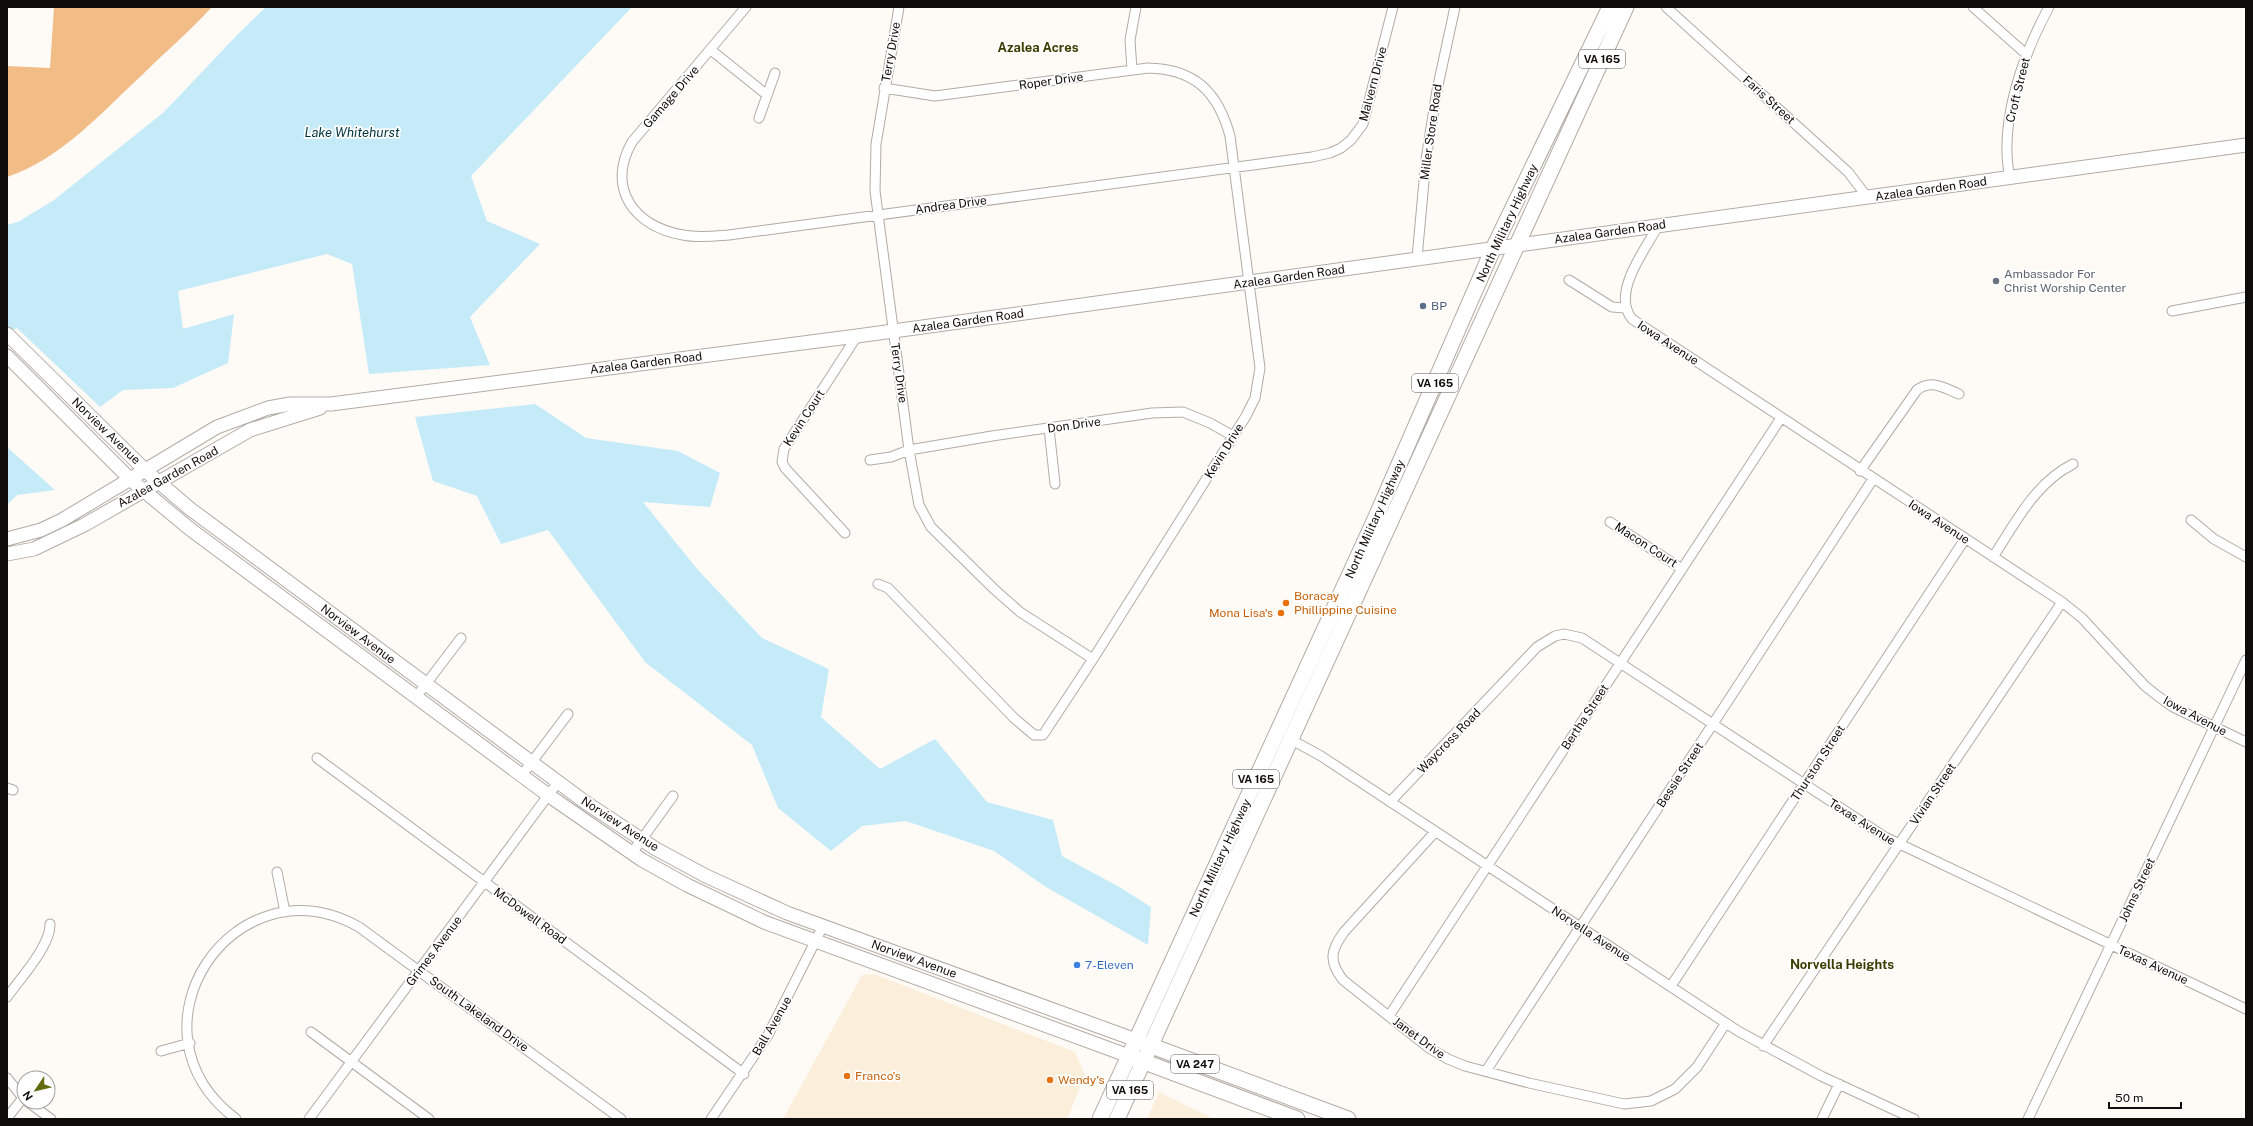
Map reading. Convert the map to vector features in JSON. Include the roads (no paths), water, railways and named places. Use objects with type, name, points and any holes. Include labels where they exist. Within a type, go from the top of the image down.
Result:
[{"type":"main road","name":"North Military Highway","points":[[1284,737],[1376,517],[1493,248],[1610,7]]},
{"type":"main road","name":"North Military Highway","points":[[1117,1119],[1136,1059],[1143,1043],[1284,737],[1517,245],[1626,7]]},
{"type":"main road","name":"Azalea Garden Road","points":[[7,539],[42,530],[62,520],[146,471],[217,427],[246,414],[290,404],[331,404],[857,336],[1417,258],[2246,146]]},
{"type":"main road","name":"Norview Avenue","points":[[7,334],[146,471],[189,508],[532,763],[641,840],[741,894],[822,926],[1348,1119]]},
{"type":"main road","name":"Norview Avenue","points":[[7,356],[131,480],[190,529],[548,795],[632,853],[731,907],[816,941],[1297,1119]]},
{"type":"main road","name":"Azalea Garden Road","points":[[7,554],[34,549],[84,524],[250,430],[331,404]]},
{"type":"main road","name":"North Military Highway","points":[[1100,1119],[1136,1059]]},
{"type":"street","name":"Gamage Drive","points":[[626,198],[622,171],[626,152],[632,142],[746,7]]},
{"type":"street","name":"Terry Drive","points":[[899,7],[884,88],[874,167],[878,215],[893,330],[909,450],[919,505],[931,527],[973,570],[1020,612],[1093,659]]},
{"type":"street","points":[[1132,70],[1130,40],[1136,7]]},
{"type":"street","name":"Malvern Drive","points":[[1289,160],[1330,153],[1341,148],[1357,134],[1363,124],[1393,7]]},
{"type":"street","name":"Miller Store Road","points":[[1417,258],[1426,159],[1438,84],[1455,7]]},
{"type":"street","name":"Faris Street","points":[[1666,7],[1848,172],[1868,198]]},
{"type":"street","points":[[1972,7],[2026,54]]},
{"type":"street","name":"Croft Street","points":[[2010,178],[2006,148],[2017,89],[2026,54],[2049,7]]},
{"type":"street","points":[[711,50],[767,95]]},
{"type":"street","name":"Roper Drive","points":[[884,88],[935,96],[1148,68],[1170,70],[1196,81],[1211,94]]},
{"type":"street","points":[[758,118],[775,73]]},
{"type":"street","name":"Kevin Drive","points":[[878,584],[888,588],[1014,718],[1034,736],[1043,735],[1093,659],[1233,436],[1255,398],[1259,383],[1260,368],[1250,282],[1234,168],[1226,121],[1220,107],[1211,94]]},
{"type":"street","name":"Andrea Drive","points":[[626,198],[632,208],[649,223],[662,230],[684,236],[729,235],[1289,160]]},
{"type":"street","points":[[1569,280],[1612,307],[1625,308],[1626,287],[1658,226]]},
{"type":"street","points":[[2172,311],[2246,297]]},
{"type":"street","name":"Iowa Avenue","points":[[1625,308],[1632,319],[1860,471],[2062,602],[2087,623],[2145,686],[2173,707],[2246,742]]},
{"type":"street","name":"Kevin Court","points":[[845,533],[785,468],[782,456],[784,449],[857,336]]},
{"type":"street","points":[[1860,471],[1918,390],[1923,386],[1934,384],[1959,394]]},
{"type":"street","name":"Don Drive","points":[[870,460],[891,457],[909,450],[1152,413],[1179,412],[1192,415],[1233,436]]},
{"type":"street","name":"Bertha Street","points":[[1389,1016],[1781,418]]},
{"type":"street","points":[[1049,428],[1055,484]]},
{"type":"street","points":[[1993,557],[2040,488],[2058,473],[2073,464]]},
{"type":"street","name":"Bessie Street","points":[[1486,1071],[1873,479]]},
{"type":"street","points":[[2191,520],[2214,539],[2246,557]]},
{"type":"street","name":"Macon Court","points":[[1610,522],[1682,569]]},
{"type":"street","name":"Thurston Street","points":[[1671,986],[1965,539]]},
{"type":"street","name":"Vivian Street","points":[[1763,1046],[2062,602]]},
{"type":"street","name":"Texas Avenue","points":[[1507,679],[1537,647],[1549,639],[1564,634],[1582,638],[1804,785],[1899,844],[2246,1009]]},
{"type":"street","points":[[416,697],[461,638]]},
{"type":"street","name":"Johns Street","points":[[2028,1119],[2246,660]]},
{"type":"street","name":"Waycross Road","points":[[1390,802],[1507,679]]},
{"type":"street","points":[[522,775],[568,714]]},
{"type":"street","name":"Norvella Avenue","points":[[1284,737],[1320,756],[1763,1046],[1914,1119]]},
{"type":"street","name":"McDowell Road","points":[[317,758],[744,1074]]},
{"type":"street","name":"Grimes Avenue","points":[[309,1119],[558,782]]},
{"type":"street","points":[[632,853],[673,796]]},
{"type":"street","name":"Janet Drive","points":[[1435,832],[1344,932],[1333,948],[1333,964],[1343,980],[1429,1048],[1465,1066],[1610,1102],[1624,1104],[1651,1101],[1666,1095],[1685,1081],[1726,1023]]},
{"type":"street","points":[[277,872],[285,912]]},
{"type":"street","name":"South Lakeland Drive","points":[[236,1119],[215,1100],[205,1087],[197,1072],[187,1022],[189,1005],[196,982],[208,959],[232,935],[266,917],[285,912],[323,913],[350,922],[621,1119]]},
{"type":"street","points":[[7,997],[51,933],[50,924]]},
{"type":"street","name":"Ball Avenue","points":[[711,1119],[744,1074],[781,1012],[822,926]]},
{"type":"street","points":[[311,1032],[429,1119]]},
{"type":"street","points":[[161,1051],[190,1043]]},
{"type":"street","points":[[7,1078],[16,1089]]},
{"type":"street","points":[[1822,1119],[1839,1084]]},
{"type":"street","points":[[7,1118],[16,1109]]},
{"type":"street","points":[[39,1110],[51,1119]]},
{"type":"water","name":"Lake Whitehurst","points":[[266,7],[632,7],[471,176],[487,221],[540,244],[470,317],[490,365],[369,374],[352,264],[327,254],[178,291],[183,329],[234,314],[228,363],[173,388],[123,390],[100,407],[17,328],[7,333],[7,225],[18,222],[54,200],[164,112],[239,33]]},
{"type":"water","points":[[535,404],[586,438],[678,451],[720,473],[710,507],[643,502],[698,570],[762,638],[829,669],[821,717],[880,769],[935,739],[987,802],[1053,820],[1062,856],[1121,888],[1151,907],[1148,945],[1046,887],[994,851],[906,821],[862,826],[831,851],[778,808],[752,745],[645,662],[548,530],[501,544],[477,496],[433,481],[415,417]]},
{"type":"water","points":[[7,447],[55,490],[17,495],[7,505]]},
{"type":"place","name":"Ambassador For Christ Worship Center","points":[[1996,281]]},
{"type":"place","name":"BP","points":[[1423,306]]},
{"type":"place","name":"Boracay Phillippine Cuisine","points":[[1286,603]]},
{"type":"place","name":"Mona Lisa's","points":[[1281,613]]},
{"type":"place","name":"7-Eleven","points":[[1077,965]]},
{"type":"place","name":"Franco's","points":[[847,1076]]},
{"type":"place","name":"Wendy's","points":[[1050,1080]]},
{"type":"district","name":"Azalea Acres","points":[[1038,47]]},
{"type":"district","name":"Norvella Heights","points":[[1842,964]]}]
